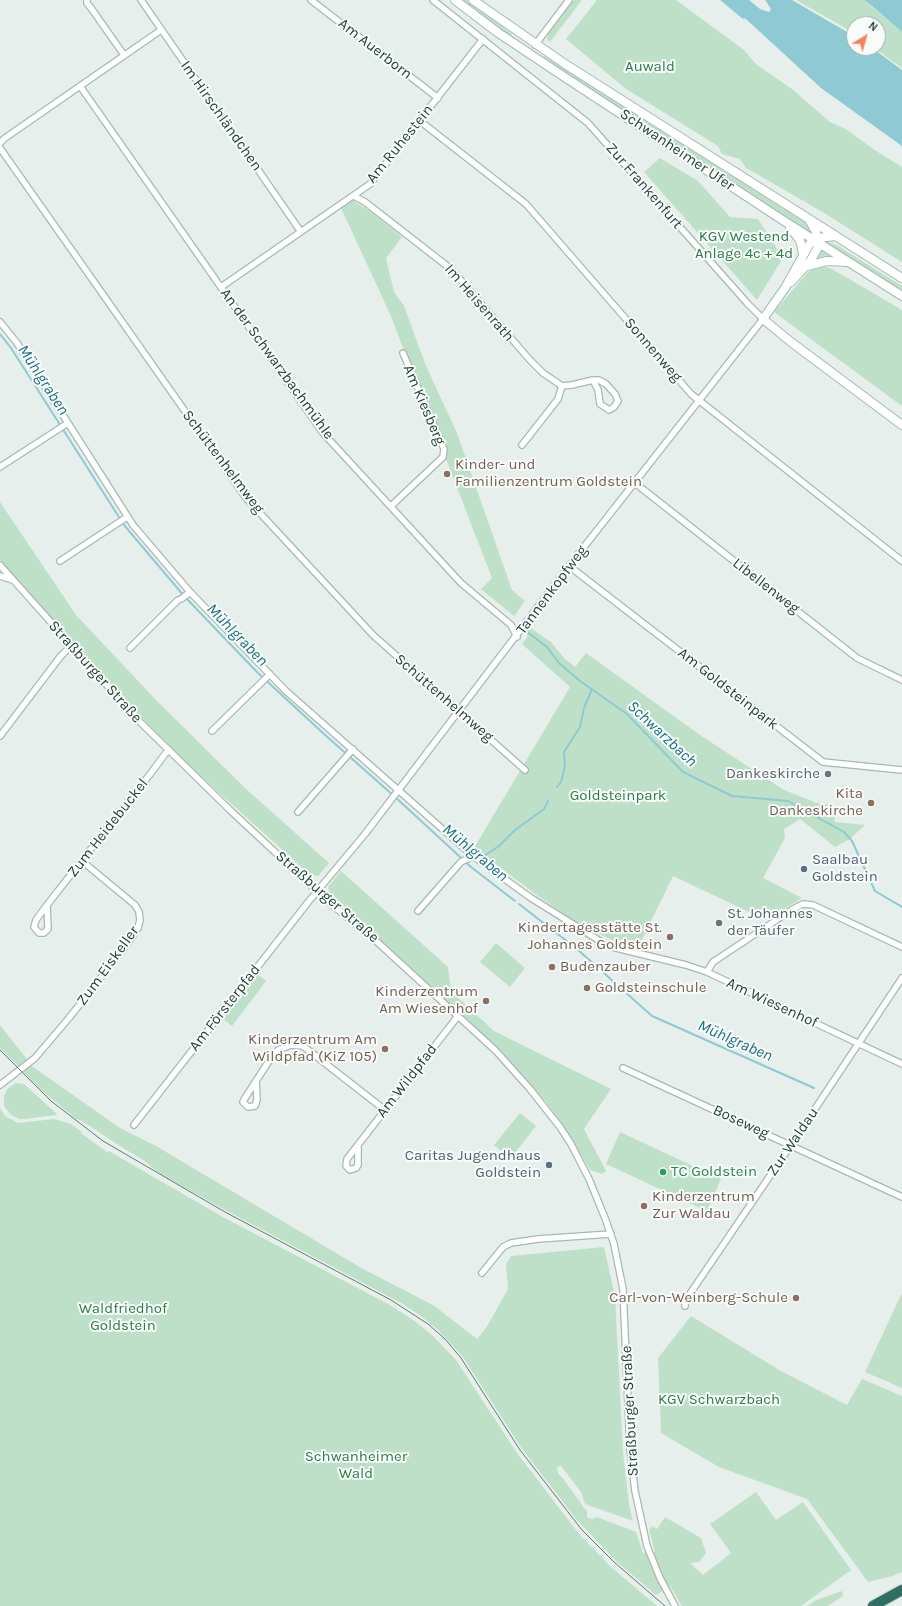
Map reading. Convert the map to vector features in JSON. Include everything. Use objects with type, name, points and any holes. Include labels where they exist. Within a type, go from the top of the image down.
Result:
[{"type":"highway","points":[[873,1606],[902,1590]]},
{"type":"main road","name":"Schwanheimer Ufer","points":[[454,0],[525,51],[781,219],[902,296]]},
{"type":"main road","name":"Schwanheimer Ufer","points":[[473,0],[536,45],[902,278]]},
{"type":"main road","points":[[781,219],[800,240],[803,254]]},
{"type":"main road","points":[[808,219],[813,225],[816,240],[837,236]]},
{"type":"main road","name":"Tannenkopfweg","points":[[785,288],[806,267],[816,252],[816,240]]},
{"type":"main road","name":"Tannenkopfweg","points":[[764,319],[785,288],[803,254],[816,240]]},
{"type":"main road","points":[[806,267],[826,261],[848,262]]},
{"type":"main road","name":"Zur Frankenfurt","points":[[764,319],[791,342],[902,425]]},
{"type":"street","points":[[87,0],[124,55]]},
{"type":"street","name":"Im Hirschländchen","points":[[141,0],[301,232]]},
{"type":"street","name":"Am Auerborn","points":[[311,0],[438,98]]},
{"type":"street","name":"Zur Frankenfurt","points":[[433,0],[588,123],[748,304],[764,319]]},
{"type":"street","points":[[536,45],[569,0]]},
{"type":"street","points":[[0,144],[5,138],[161,30]]},
{"type":"street","name":"Am Ruhestein","points":[[221,287],[370,184],[483,39]]},
{"type":"street","name":"An der Schwarzbachmühle","points":[[80,86],[323,432],[461,583],[511,625],[517,637]]},
{"type":"street","name":"Sonnenweg","points":[[420,121],[526,204],[685,388],[699,401],[902,561]]},
{"type":"street","name":"Schüttenhelmweg","points":[[0,148],[240,490],[373,635],[525,770]]},
{"type":"street","name":"Im Heisenrath","points":[[354,196],[371,207],[452,269],[530,360],[543,373],[562,386]]},
{"type":"street","name":"Tannenkopfweg","points":[[317,891],[365,834],[398,789],[517,637],[569,566],[764,319]]},
{"type":"street","name":"Am Wiesenhof","points":[[0,322],[2,329],[17,342],[66,424],[126,518],[188,593],[286,691],[352,751],[398,789],[473,856],[531,898],[608,946],[686,965],[707,972],[902,1064]]},
{"type":"street","name":"Am Kiesberg","points":[[391,506],[443,457],[444,449],[403,354]]},
{"type":"street","points":[[522,445],[558,399],[562,386],[593,380],[599,380],[606,384],[615,394],[618,401],[614,408],[609,410],[600,404],[598,390],[593,380]]},
{"type":"street","points":[[0,467],[66,424]]},
{"type":"street","name":"Libellenweg","points":[[635,483],[857,658],[902,680]]},
{"type":"street","points":[[60,561],[126,518]]},
{"type":"street","name":"Straßburger Straße","points":[[0,565],[138,720],[317,891],[342,914],[375,940],[458,1016],[512,1069],[560,1127],[589,1179],[611,1234],[623,1289],[630,1449],[639,1511],[649,1552],[660,1578],[675,1606]]},
{"type":"street","name":"Am Goldsteinpark","points":[[569,566],[823,762],[902,770]]},
{"type":"street","points":[[0,576],[13,580]]},
{"type":"street","points":[[130,648],[178,600],[181,600],[188,593]]},
{"type":"street","points":[[0,736],[60,657],[71,646]]},
{"type":"street","points":[[212,731],[269,675]]},
{"type":"street","name":"Zum Heidebuckel","points":[[47,905],[48,929],[44,933],[39,933],[35,930],[34,924],[47,905],[168,750]]},
{"type":"street","points":[[298,812],[352,751]]},
{"type":"street","points":[[418,911],[460,862],[473,856]]},
{"type":"street","name":"Zum Eiskeller","points":[[0,1085],[35,1058],[56,1034],[128,943],[138,928],[140,920],[139,912],[135,905],[82,861]]},
{"type":"street","name":"Am Försterpfad","points":[[134,1125],[317,891]]},
{"type":"street","points":[[707,972],[713,962],[793,909],[803,904],[813,905],[902,947]]},
{"type":"street","name":"Zur Waldau","points":[[685,1306],[686,1301],[729,1235],[902,978]]},
{"type":"street","name":"Am Wildpfad","points":[[358,1147],[458,1016]]},
{"type":"street","points":[[256,1081],[278,1050],[290,1045],[303,1046],[385,1110]]},
{"type":"street","name":"Boseweg","points":[[622,1068],[902,1197]]},
{"type":"street","points":[[482,1273],[503,1248],[511,1243],[611,1234]]},
{"type":"green space","points":[[461,0],[467,0],[512,34],[511,36]]},
{"type":"green space","points":[[575,0],[582,0],[550,42],[547,39],[549,30],[566,5]]},
{"type":"green space","name":"Auwald","points":[[597,0],[676,0],[744,50],[757,65],[792,89],[830,122],[846,129],[873,149],[902,167],[902,262],[821,211],[746,168],[740,159],[722,154],[718,146],[626,89],[566,39]]},
{"type":"green space","points":[[796,0],[864,0],[883,16],[846,16],[846,28]]},
{"type":"green space","points":[[886,19],[902,32],[902,68],[885,56]]},
{"type":"green space","points":[[544,56],[803,220],[808,226],[810,232],[735,185],[575,79],[543,57]]},
{"type":"green space","name":"KGV Westend Anlage 4c + 4d","points":[[660,158],[698,181],[730,217],[758,219],[783,258],[757,300],[644,172]]},
{"type":"green space","points":[[352,200],[371,212],[402,237],[386,258],[394,292],[404,306],[426,366],[457,433],[512,590],[525,601],[514,616],[481,589],[492,578],[390,314],[341,208]]},
{"type":"green space","points":[[826,243],[835,244],[902,286],[902,291]]},
{"type":"green space","points":[[821,250],[832,258],[815,261],[819,251]]},
{"type":"green space","name":"KGV Westend Anlage 4c + 4d","points":[[820,265],[832,269],[902,310],[902,406],[774,312],[808,272]]},
{"type":"green space","points":[[0,502],[76,615],[155,699],[245,788],[329,863],[318,876],[309,874],[194,770],[141,717],[71,641],[0,560]]},
{"type":"green space","name":"Goldsteinpark","points":[[529,627],[551,642],[564,658],[575,667],[586,653],[700,735],[784,790],[817,803],[833,805],[835,822],[865,825],[850,839],[835,847],[800,819],[784,829],[785,838],[763,878],[802,898],[766,920],[673,876],[638,948],[612,940],[576,922],[538,896],[474,848],[570,687],[522,644],[528,636],[525,633]]},
{"type":"green space","points":[[341,871],[448,967],[451,991],[494,1031],[611,1089],[584,1129],[606,1171],[602,1174],[590,1170],[571,1137],[548,1104],[498,1048],[336,900],[337,899],[330,893],[328,887]]},
{"type":"green space","points":[[496,943],[525,968],[510,987],[480,962]]},
{"type":"green space","points":[[257,974],[266,981],[232,1026],[223,1019]]},
{"type":"green space","points":[[0,1025],[33,1067],[120,1128],[156,1146],[363,1269],[433,1305],[477,1339],[486,1328],[508,1289],[506,1264],[511,1256],[604,1247],[615,1296],[623,1452],[629,1505],[633,1521],[585,1504],[581,1492],[561,1466],[557,1467],[558,1473],[587,1512],[587,1517],[591,1519],[597,1517],[636,1532],[643,1553],[655,1552],[649,1530],[652,1526],[657,1529],[665,1517],[701,1538],[706,1553],[699,1562],[690,1563],[703,1575],[731,1553],[710,1524],[756,1492],[776,1520],[803,1502],[851,1570],[801,1606],[682,1606],[670,1586],[656,1595],[616,1561],[577,1520],[522,1449],[463,1357],[439,1331],[421,1316],[403,1304],[225,1210],[159,1173],[142,1159],[82,1121],[76,1119],[40,1089],[0,1048]]},
{"type":"green space","points":[[16,1083],[24,1084],[57,1114],[25,1119],[20,1119],[11,1115],[4,1106],[4,1096],[8,1088]]},
{"type":"green space","name":"Schwanheimer Wald","points":[[0,1108],[5,1116],[18,1123],[54,1119],[71,1124],[107,1152],[109,1151],[221,1216],[390,1305],[416,1322],[433,1336],[456,1360],[517,1453],[579,1534],[611,1567],[657,1606],[0,1606]]},
{"type":"green space","points":[[520,1113],[536,1126],[510,1159],[494,1145]]},
{"type":"green space","name":"TC Goldstein","points":[[620,1132],[721,1179],[707,1211],[606,1164]]},
{"type":"green space","points":[[902,1293],[902,1388],[865,1372]]},
{"type":"green space","name":"KGV Schwarzbach","points":[[691,1316],[781,1371],[847,1405],[862,1379],[902,1396],[902,1572],[868,1582],[807,1499],[719,1467],[661,1433],[658,1358]]},
{"type":"green space","points":[[842,1591],[843,1596],[828,1606],[807,1606],[816,1600]]},
{"type":"water","points":[[720,0],[749,0],[760,9],[769,12],[771,9],[765,0],[792,0],[846,31],[846,56],[883,56],[902,70],[902,146],[821,88],[747,20],[744,18],[743,19]]},
{"type":"water","points":[[864,0],[902,0],[902,32],[886,18],[886,16],[884,16]]},
{"type":"waterway","name":"Mühlgraben","points":[[0,334],[11,348],[124,525],[184,596],[257,672],[324,734],[471,867],[515,901]]},
{"type":"waterway","name":"Schwarzbach","points":[[526,631],[547,647],[559,663],[580,681],[627,714],[683,772],[732,796],[788,801],[844,832],[852,841],[875,891],[902,907]]},
{"type":"waterway","points":[[557,787],[561,782],[565,766],[564,752],[580,727],[584,708],[592,689]]},
{"type":"waterway","points":[[484,856],[499,846],[515,830],[544,809],[548,801]]},
{"type":"waterway","name":"Mühlgraben","points":[[519,904],[577,949],[652,1016],[814,1088]]},
{"type":"tram line","points":[[0,1050],[51,1101],[103,1141],[225,1212],[391,1300],[428,1324],[445,1339],[461,1358],[520,1450],[582,1530],[614,1562],[665,1606]]},
{"type":"place","name":"Kinder- und Familienzentrum Goldstein","points":[[447,474]]},
{"type":"place","name":"Dankeskirche","points":[[828,774]]},
{"type":"place","name":"Kita Dankeskirche","points":[[871,803]]},
{"type":"place","name":"Saalbau Goldstein","points":[[804,869]]},
{"type":"place","name":"St. Johannes der Täufer","points":[[719,923]]},
{"type":"place","name":"Kindertagesstätte St. Johannes Goldstein","points":[[670,937]]},
{"type":"place","name":"Budenzauber","points":[[552,967]]},
{"type":"place","name":"Goldsteinschule","points":[[587,988]]},
{"type":"place","name":"Kinderzentrum Am Wiesenhof","points":[[486,1001]]},
{"type":"place","name":"Kinderzentrum Am Wildpfad (KiZ 105)","points":[[385,1049]]},
{"type":"place","name":"Caritas Jugendhaus Goldstein","points":[[549,1165]]},
{"type":"place","name":"TC Goldstein","points":[[663,1172]]},
{"type":"place","name":"Kinderzentrum Zur Waldau","points":[[644,1206]]},
{"type":"place","name":"Carl-von-Weinberg-Schule","points":[[796,1298]]},
{"type":"park label","name":"Waldfriedhof Goldstein","points":[[123,1318]]}]
